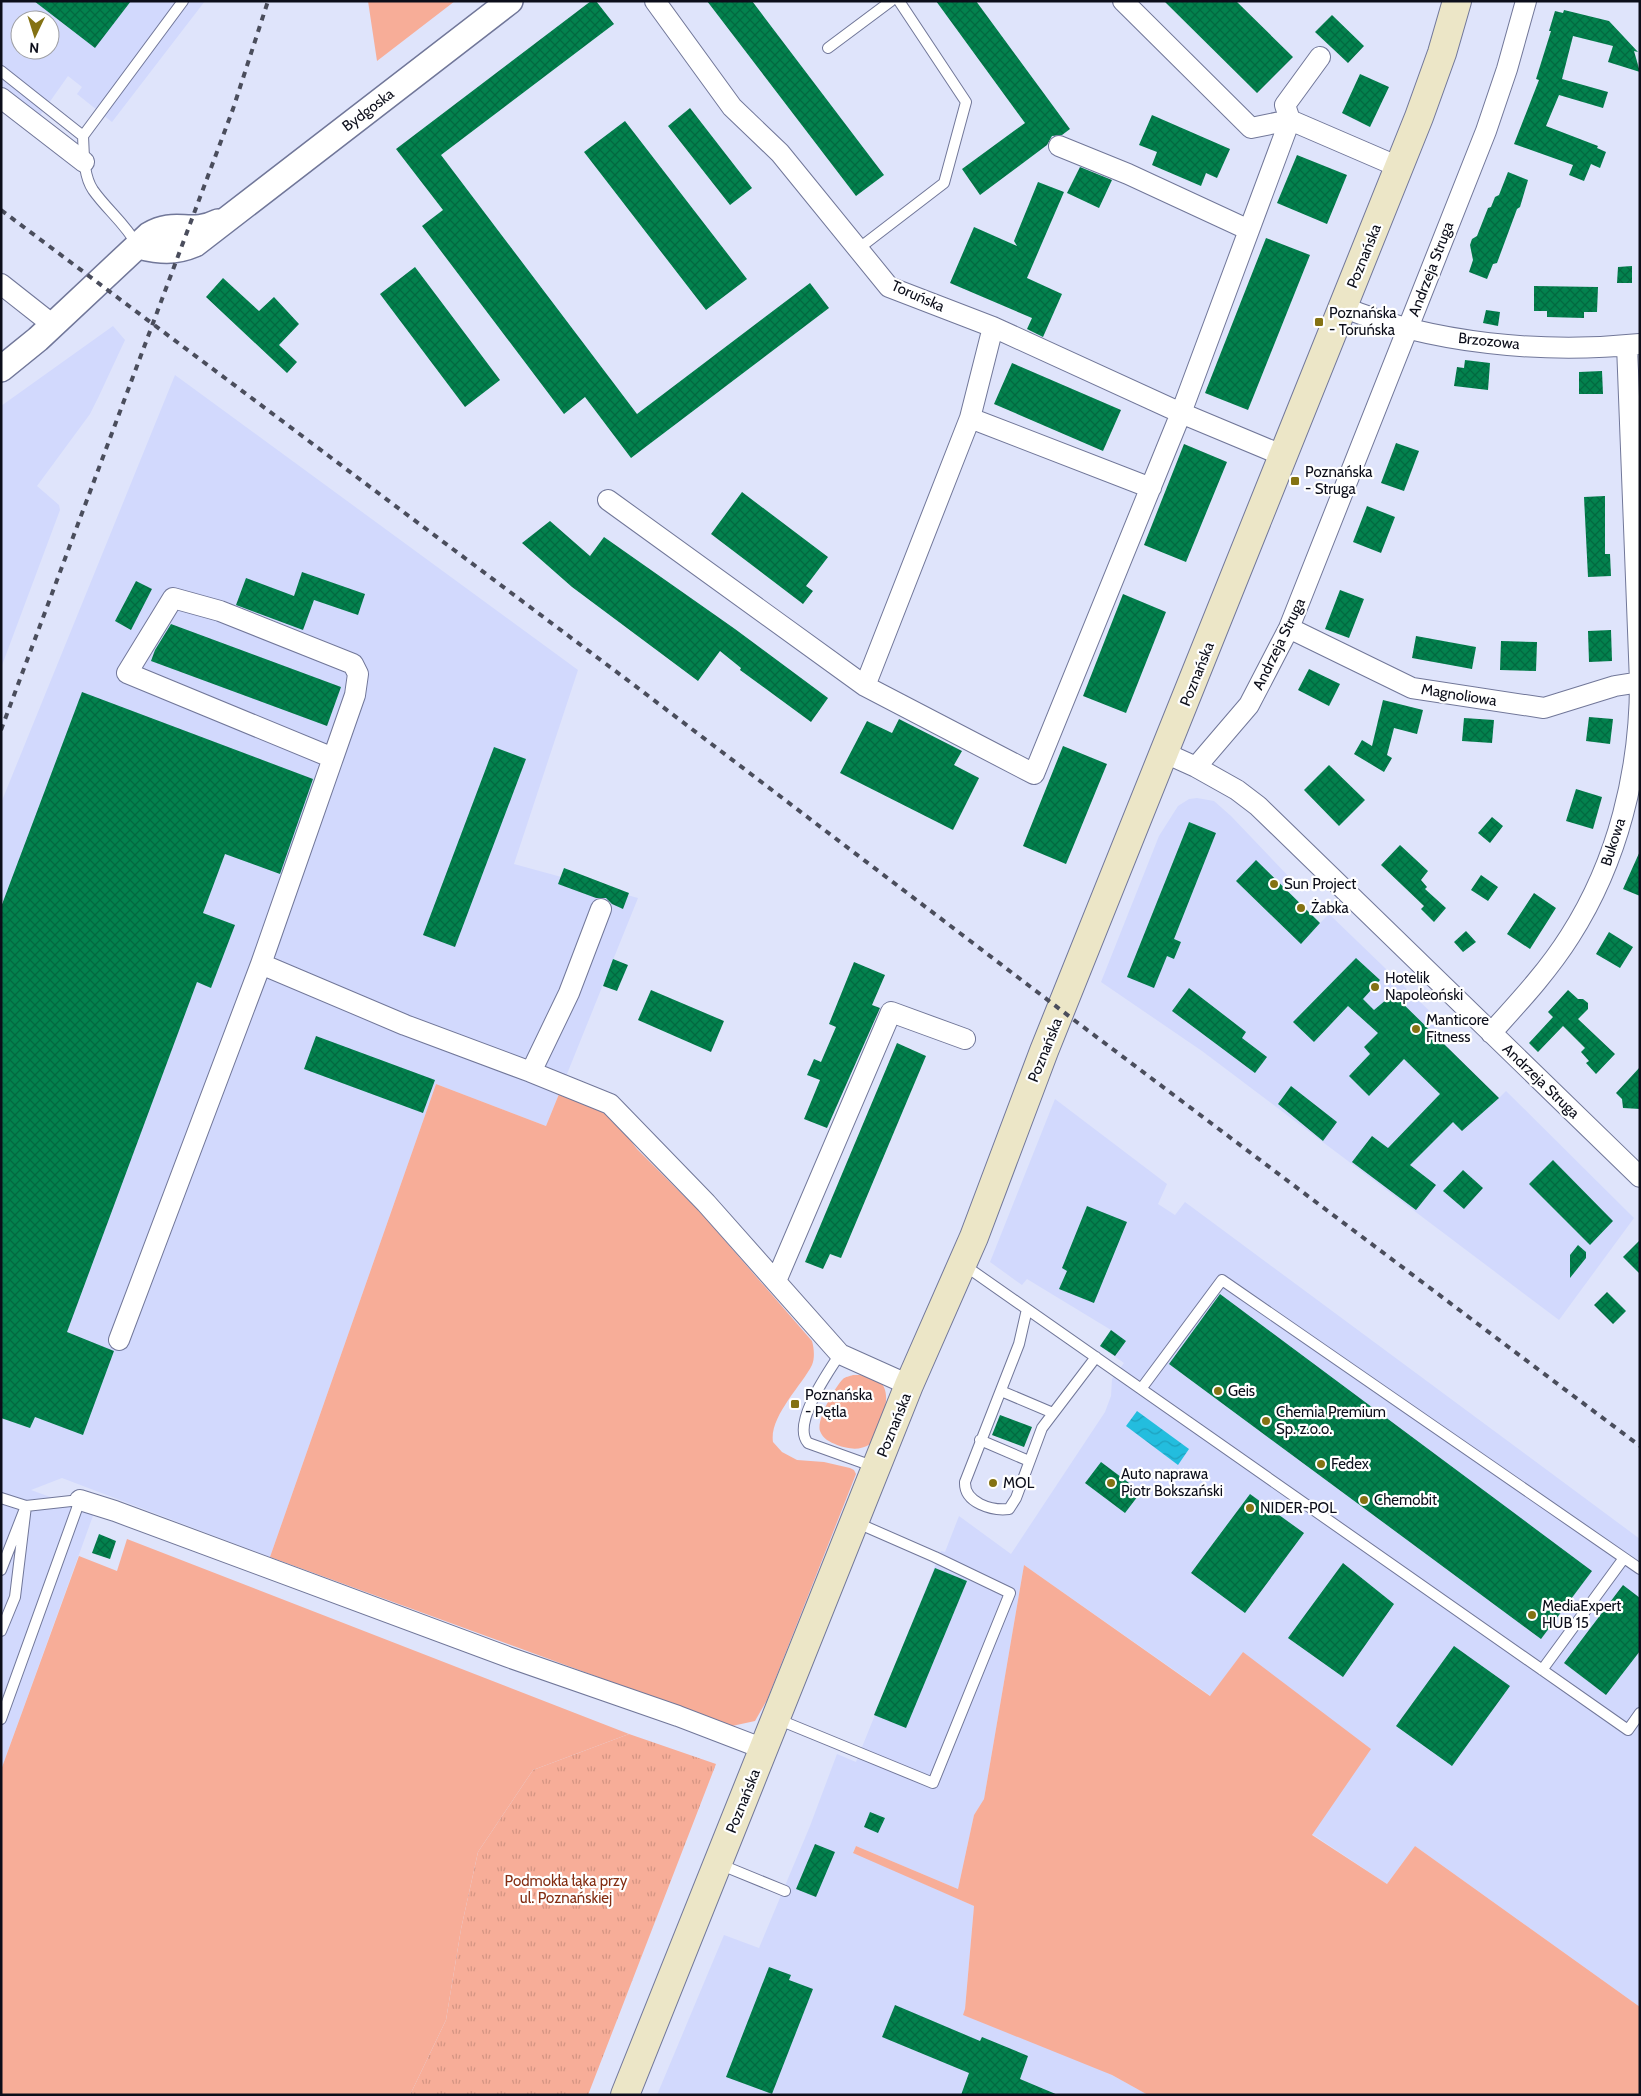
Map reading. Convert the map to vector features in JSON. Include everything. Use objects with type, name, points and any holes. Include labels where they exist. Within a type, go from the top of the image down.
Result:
[{"type":"main road","name":"Poznańska","points":[[625,2095],[909,1385],[963,1265],[1040,1060],[1399,167],[1430,87],[1457,1]]},
{"type":"street","name":"Bydgoska","points":[[138,246],[156,250],[180,251],[194,244],[510,1]]},
{"type":"street","name":"Toruńska","points":[[654,1],[732,107],[780,154],[889,287],[993,327],[1181,413],[1284,456]]},
{"type":"street","points":[[1123,1],[1251,128],[1290,120],[1399,167]]},
{"type":"street","name":"Andrzeja Struga","points":[[1196,767],[1249,705],[1289,628],[1492,113],[1509,64],[1526,1]]},
{"type":"street","points":[[608,500],[865,686],[1034,774],[1181,413],[1290,120],[1285,105],[1320,57]]},
{"type":"street","points":[[1,98],[84,162]]},
{"type":"street","points":[[1059,146],[1128,174],[1249,230]]},
{"type":"street","points":[[1,369],[54,324],[138,246]]},
{"type":"street","points":[[1,284],[54,324]]},
{"type":"street","name":"Brzozowa","points":[[1343,307],[1380,322],[1498,343],[1560,347],[1633,345]]},
{"type":"street","points":[[865,686],[970,418],[993,327]]},
{"type":"street","name":"Bukowa","points":[[1491,1033],[1562,948],[1597,887],[1616,836],[1630,781],[1638,729],[1640,682],[1633,345]]},
{"type":"street","points":[[970,418],[1151,488]]},
{"type":"street","points":[[120,1340],[260,964],[333,758],[355,695],[358,674],[353,664],[220,611],[173,598],[127,673],[333,758]]},
{"type":"street","name":"Magnoliowa","points":[[1289,628],[1412,688],[1544,708],[1615,686],[1640,682]]},
{"type":"street","name":"Andrzeja Struga","points":[[1165,753],[1196,767],[1237,790],[1258,806],[1640,1177]]},
{"type":"street","points":[[531,1072],[569,993],[601,909]]},
{"type":"street","points":[[260,964],[405,1025],[610,1104],[706,1203],[840,1354],[909,1385]]},
{"type":"street","points":[[776,1281],[891,1012],[965,1039]]},
{"type":"street","points":[[80,1500],[115,1511],[764,1749]]},
{"type":"lane","points":[[138,246],[125,224],[93,189],[84,162],[83,136],[183,1]]},
{"type":"lane","points":[[828,48],[891,1]]},
{"type":"lane","points":[[858,249],[944,183],[966,102],[899,1]]},
{"type":"lane","points":[[1,71],[83,136]]},
{"type":"lane","points":[[963,1265],[1628,1730],[1640,1713]]},
{"type":"lane","points":[[1141,1389],[1222,1280],[1640,1569]]},
{"type":"lane","points":[[1027,1309],[1019,1344],[964,1482],[964,1489],[969,1498],[984,1505],[1009,1509],[1016,1498],[1042,1428],[1096,1357]]},
{"type":"lane","points":[[840,1354],[811,1403],[805,1421],[804,1438],[808,1443],[876,1468]]},
{"type":"lane","points":[[1001,1391],[1053,1413]]},
{"type":"lane","points":[[980,1440],[1029,1461]]},
{"type":"lane","points":[[1,1498],[26,1506],[80,1500],[1,1719]]},
{"type":"lane","points":[[1,1570],[26,1506]]},
{"type":"lane","points":[[1,1631],[15,1597],[26,1506]]},
{"type":"lane","points":[[776,1719],[933,1783],[1003,1611],[1010,1593],[855,1522]]},
{"type":"lane","points":[[1542,1670],[1624,1558]]},
{"type":"lane","points":[[718,1864],[785,1891]]},
{"type":"shaded area","points":[[1,1],[205,1],[112,122],[77,94],[82,87],[68,76],[39,117],[1,88]]},
{"type":"shaded area","points":[[113,326],[125,340],[98,398],[90,414],[37,486],[59,505],[60,510],[1,668],[1,406]]},
{"type":"shaded area","points":[[175,375],[578,670],[514,864],[638,898],[546,1126],[436,1084],[270,1557],[62,1478],[31,1490],[94,1513],[1,1770],[1,803]]},
{"type":"shaded area","points":[[1197,798],[1214,801],[1231,816],[1292,880],[1285,888],[1320,923],[1329,914],[1441,1022],[1432,1032],[1499,1098],[1506,1091],[1634,1218],[1559,1320],[1202,1051],[1101,982],[1159,836],[1178,806],[1189,799]]},
{"type":"shaded area","points":[[1055,1099],[1167,1184],[1158,1204],[1175,1215],[1185,1202],[1640,1539],[1640,2007],[1415,1846],[1387,1884],[1312,1834],[1243,1652],[1211,1696],[1024,1565],[984,1799],[974,1815],[958,1889],[856,1846],[853,1852],[974,1906],[965,2009],[1112,2075],[1148,2095],[657,2095],[724,1935],[759,1948],[810,1826],[837,1754],[856,1762],[941,1551],[945,1552],[959,1516],[1011,1554],[1105,1412],[1111,1396],[1112,1379],[1124,1363],[1100,1346],[1111,1330],[1027,1279],[1022,1285],[990,1262]]},
{"type":"green space","points":[[368,1],[455,1],[377,61]]},
{"type":"green space","points":[[436,1084],[546,1126],[559,1094],[592,1106],[614,1119],[637,1149],[701,1213],[812,1341],[814,1359],[812,1365],[781,1412],[773,1432],[773,1442],[782,1452],[797,1460],[824,1462],[850,1468],[856,1474],[767,1700],[755,1721],[732,1726],[270,1557]]},
{"type":"green space","points":[[853,1375],[874,1378],[881,1382],[886,1395],[884,1414],[874,1440],[862,1448],[854,1449],[834,1444],[827,1440],[820,1431],[823,1412],[835,1389],[844,1378]]},
{"type":"green space","points":[[127,1539],[629,1734],[533,1770],[478,1852],[461,1929],[446,2020],[410,2095],[1,2095],[1,1770],[79,1556],[117,1571]]},
{"type":"green space","points":[[1024,1565],[1210,1696],[1243,1652],[1371,1749],[1312,1835],[1387,1884],[1415,1846],[1640,2007],[1640,2095],[1148,2095],[1112,2075],[963,2015],[974,1906],[853,1853],[856,1846],[958,1889],[974,1815],[984,1799]]},
{"type":"green space","name":"Podmokła łąka przy ul. Poznańskiej","points":[[629,1734],[716,1764],[588,2095],[410,2095],[446,2020],[461,1929],[478,1852],[533,1770]]},
{"type":"water","points":[[1137,1411],[1189,1449],[1178,1465],[1126,1426]]},
{"type":"building","points":[[34,1],[131,1],[95,48],[60,21],[60,10],[46,10]]},
{"type":"building","points":[[591,1],[596,1],[614,24],[441,155],[637,414],[810,283],[829,308],[631,458],[585,397],[564,414],[422,226],[443,210],[396,149]]},
{"type":"building","points":[[707,1],[752,1],[884,175],[856,196]]},
{"type":"building","points":[[936,1],[976,1],[1070,129],[1062,135],[1052,136],[1047,145],[980,195],[962,169],[1025,123]]},
{"type":"building","points":[[1164,1],[1236,1],[1293,57],[1257,93]]},
{"type":"building","points":[[1564,10],[1609,21],[1638,52],[1634,51],[1640,72],[1608,62],[1613,46],[1573,36],[1562,79],[1608,92],[1603,108],[1559,95],[1546,126],[1598,146],[1597,148],[1606,152],[1600,168],[1591,164],[1584,181],[1569,175],[1573,165],[1514,144],[1539,80],[1536,79],[1551,31],[1549,31],[1555,11],[1563,13]]},
{"type":"building","points":[[1332,15],[1364,46],[1348,63],[1315,32]]},
{"type":"building","points":[[1360,74],[1389,87],[1370,127],[1342,113]]},
{"type":"building","points":[[690,108],[752,188],[730,205],[668,126]]},
{"type":"building","points":[[1152,115],[1230,149],[1217,178],[1206,173],[1201,186],[1152,165],[1157,152],[1139,145]]},
{"type":"building","points":[[625,121],[747,279],[706,310],[584,152]]},
{"type":"building","points":[[1297,155],[1347,175],[1327,224],[1277,203]]},
{"type":"building","points":[[1080,167],[1112,180],[1099,208],[1067,193]]},
{"type":"building","points":[[1508,172],[1528,180],[1520,207],[1517,209],[1497,263],[1493,264],[1487,279],[1469,272],[1473,260],[1470,245],[1472,239],[1477,236],[1488,208],[1491,207],[1495,197],[1499,195]]},
{"type":"building","points":[[1038,182],[1064,192],[1027,278],[1062,294],[1043,337],[1027,329],[1032,318],[950,283],[974,227],[1017,246],[1014,241]]},
{"type":"building","points":[[1266,238],[1310,255],[1248,410],[1205,393]]},
{"type":"building","points":[[1632,266],[1632,283],[1617,283],[1618,267]]},
{"type":"building","points":[[415,267],[500,380],[465,407],[380,294]]},
{"type":"building","points":[[223,278],[259,311],[274,297],[299,324],[279,345],[297,362],[287,373],[206,297]]},
{"type":"building","points":[[1534,286],[1598,287],[1597,312],[1584,312],[1584,318],[1547,317],[1547,311],[1534,311]]},
{"type":"building","points":[[1486,310],[1500,312],[1498,326],[1483,323]]},
{"type":"building","points":[[1465,360],[1490,363],[1488,390],[1454,386],[1457,367],[1464,368]]},
{"type":"building","points":[[1012,363],[1121,410],[1103,451],[994,404]]},
{"type":"building","points":[[1602,371],[1603,394],[1579,394],[1579,372]]},
{"type":"building","points":[[1396,443],[1419,451],[1404,491],[1381,483]]},
{"type":"building","points":[[1184,444],[1227,462],[1186,562],[1144,545]]},
{"type":"building","points":[[742,492],[828,557],[806,586],[813,591],[803,604],[711,534]]},
{"type":"building","points":[[1605,496],[1605,554],[1610,554],[1611,576],[1588,577],[1584,497]]},
{"type":"building","points":[[1367,506],[1395,517],[1381,553],[1353,542]]},
{"type":"building","points":[[550,521],[590,556],[604,537],[735,629],[828,698],[811,722],[740,670],[741,668],[720,651],[698,681],[572,587],[522,543]]},
{"type":"building","points":[[302,572],[365,594],[358,615],[314,600],[303,630],[236,605],[246,578],[294,596]]},
{"type":"building","points":[[136,581],[152,589],[131,630],[115,621]]},
{"type":"building","points":[[1340,590],[1364,599],[1349,638],[1325,629]]},
{"type":"building","points":[[1123,594],[1166,612],[1126,713],[1083,696]]},
{"type":"building","points":[[171,624],[341,687],[327,726],[151,661],[155,650]]},
{"type":"building","points":[[1611,630],[1612,661],[1589,662],[1588,631]]},
{"type":"building","points":[[1416,636],[1476,647],[1472,669],[1412,658]]},
{"type":"building","points":[[1501,641],[1537,642],[1536,671],[1500,670]]},
{"type":"building","points":[[1309,669],[1340,684],[1329,706],[1298,690]]},
{"type":"building","points":[[82,692],[313,779],[280,874],[225,854],[203,913],[235,925],[211,988],[197,982],[67,1332],[114,1351],[83,1435],[35,1417],[30,1428],[1,1418],[1,907]]},
{"type":"building","points":[[1383,700],[1423,710],[1417,734],[1394,728],[1387,755],[1392,758],[1384,772],[1354,754],[1362,740],[1372,746]]},
{"type":"building","points":[[1589,717],[1613,719],[1610,744],[1586,741]]},
{"type":"building","points":[[1464,718],[1494,720],[1492,743],[1462,741]]},
{"type":"building","points":[[899,719],[962,751],[954,765],[979,778],[953,830],[840,773],[867,721],[892,733]]},
{"type":"building","points":[[1063,746],[1107,764],[1066,864],[1023,846]]},
{"type":"building","points":[[494,747],[526,759],[455,947],[423,935]]},
{"type":"building","points":[[1329,765],[1365,800],[1339,826],[1304,790]]},
{"type":"building","points":[[1576,789],[1602,797],[1593,829],[1566,821]]},
{"type":"building","points":[[1492,817],[1503,826],[1490,843],[1478,833]]},
{"type":"building","points":[[1189,822],[1216,833],[1174,939],[1181,942],[1174,959],[1167,956],[1154,988],[1127,977]]},
{"type":"building","points":[[1400,845],[1428,871],[1421,880],[1427,887],[1425,889],[1446,908],[1434,922],[1421,909],[1424,906],[1381,865]]},
{"type":"building","points":[[1640,851],[1640,896],[1623,889]]},
{"type":"building","points":[[1256,860],[1320,923],[1301,944],[1236,881]]},
{"type":"building","points":[[564,868],[629,893],[623,909],[612,904],[606,898],[596,898],[558,884]]},
{"type":"building","points":[[1481,875],[1498,887],[1488,901],[1471,890]]},
{"type":"building","points":[[1534,893],[1556,908],[1530,949],[1507,934]]},
{"type":"building","points":[[1466,931],[1476,942],[1463,952],[1454,942]]},
{"type":"building","points":[[1609,932],[1633,947],[1620,968],[1596,954]]},
{"type":"building","points":[[1356,958],[1380,980],[1363,999],[1374,1010],[1393,994],[1499,1098],[1462,1131],[1453,1122],[1410,1165],[1436,1185],[1416,1210],[1352,1162],[1372,1136],[1388,1148],[1440,1094],[1404,1059],[1369,1096],[1349,1076],[1370,1054],[1364,1047],[1378,1033],[1348,1006],[1314,1042],[1293,1022]]},
{"type":"building","points":[[613,959],[628,965],[617,991],[603,986]]},
{"type":"building","points":[[854,962],[885,975],[872,1005],[880,1008],[827,1128],[804,1119],[820,1080],[807,1075],[814,1059],[821,1062],[836,1027],[829,1024]]},
{"type":"building","points":[[1189,988],[1246,1032],[1242,1038],[1267,1057],[1255,1073],[1172,1011]]},
{"type":"building","points":[[651,990],[724,1021],[711,1052],[638,1020]]},
{"type":"building","points":[[1568,990],[1578,999],[1583,999],[1588,1003],[1588,1009],[1578,1019],[1615,1054],[1596,1074],[1586,1063],[1589,1061],[1581,1052],[1585,1048],[1563,1026],[1538,1052],[1529,1043],[1553,1017],[1548,1012]]},
{"type":"building","points":[[316,1036],[435,1080],[423,1113],[304,1069]]},
{"type":"building","points":[[897,1043],[926,1056],[841,1258],[830,1254],[823,1269],[805,1262]]},
{"type":"building","points":[[1640,1067],[1640,1109],[1623,1108],[1622,1099],[1616,1093]]},
{"type":"building","points":[[1291,1086],[1337,1122],[1323,1141],[1278,1104]]},
{"type":"building","points":[[1553,1160],[1613,1221],[1590,1245],[1529,1184]]},
{"type":"building","points":[[1463,1170],[1483,1188],[1464,1209],[1443,1191]]},
{"type":"building","points":[[1087,1206],[1127,1222],[1094,1303],[1059,1289],[1067,1271],[1062,1268]]},
{"type":"building","points":[[1640,1240],[1640,1274],[1623,1257]]},
{"type":"building","points":[[1578,1245],[1586,1252],[1586,1258],[1570,1278],[1570,1255]]},
{"type":"building","points":[[1607,1292],[1626,1311],[1613,1324],[1594,1305]]},
{"type":"building","points":[[1220,1294],[1592,1571],[1541,1639],[1169,1364]]},
{"type":"building","points":[[1111,1330],[1126,1341],[1115,1356],[1100,1346]]},
{"type":"building","points":[[1000,1415],[1032,1427],[1024,1447],[992,1435]]},
{"type":"building","points":[[1101,1462],[1141,1492],[1125,1513],[1085,1483]]},
{"type":"building","points":[[1250,1494],[1304,1533],[1245,1613],[1191,1573]]},
{"type":"building","points":[[99,1534],[116,1541],[110,1559],[92,1553]]},
{"type":"building","points":[[1343,1563],[1394,1604],[1343,1677],[1288,1638]]},
{"type":"building","points":[[935,1568],[967,1581],[906,1728],[874,1715]]},
{"type":"building","points":[[1623,1585],[1640,1598],[1640,1651],[1606,1695],[1564,1663]]},
{"type":"building","points":[[1454,1646],[1510,1686],[1452,1766],[1396,1726]]},
{"type":"building","points":[[870,1812],[885,1818],[878,1833],[864,1827]]},
{"type":"building","points":[[815,1844],[835,1852],[816,1897],[796,1889]]},
{"type":"building","points":[[769,1967],[791,1975],[789,1980],[813,1989],[772,2094],[726,2077]]},
{"type":"building","points":[[895,2005],[980,2041],[982,2037],[1028,2056],[1020,2079],[1058,2095],[961,2095],[969,2073],[882,2037]]},
{"type":"railway","points":[[1,730],[233,109],[268,1]]},
{"type":"railway","points":[[1,210],[634,685],[1078,1023],[1640,1446]]},
{"type":"place","name":"Poznańska - Toruńska","points":[[1319,322]]},
{"type":"place","name":"Poznańska - Struga","points":[[1295,481]]},
{"type":"place","name":"Sun Project","points":[[1274,884]]},
{"type":"place","name":"Żabka","points":[[1301,908]]},
{"type":"place","name":"Hotelik Napoleoński","points":[[1375,987]]},
{"type":"place","name":"Manticore Fitness","points":[[1416,1029]]},
{"type":"place","name":"Geis","points":[[1218,1391]]},
{"type":"place","name":"Poznańska - Pętla","points":[[795,1404]]},
{"type":"place","name":"Chemia Premium Sp. z.o.o.","points":[[1266,1421]]},
{"type":"place","name":"Fedex","points":[[1321,1464]]},
{"type":"place","name":"MOL","points":[[993,1483]]},
{"type":"place","name":"Auto naprawa Piotr Bokszański","points":[[1111,1483]]},
{"type":"place","name":"Chemobit","points":[[1364,1500]]},
{"type":"place","name":"NIDER-POL","points":[[1250,1508]]},
{"type":"place","name":"MediaExpert HUB 15","points":[[1532,1615]]}]
